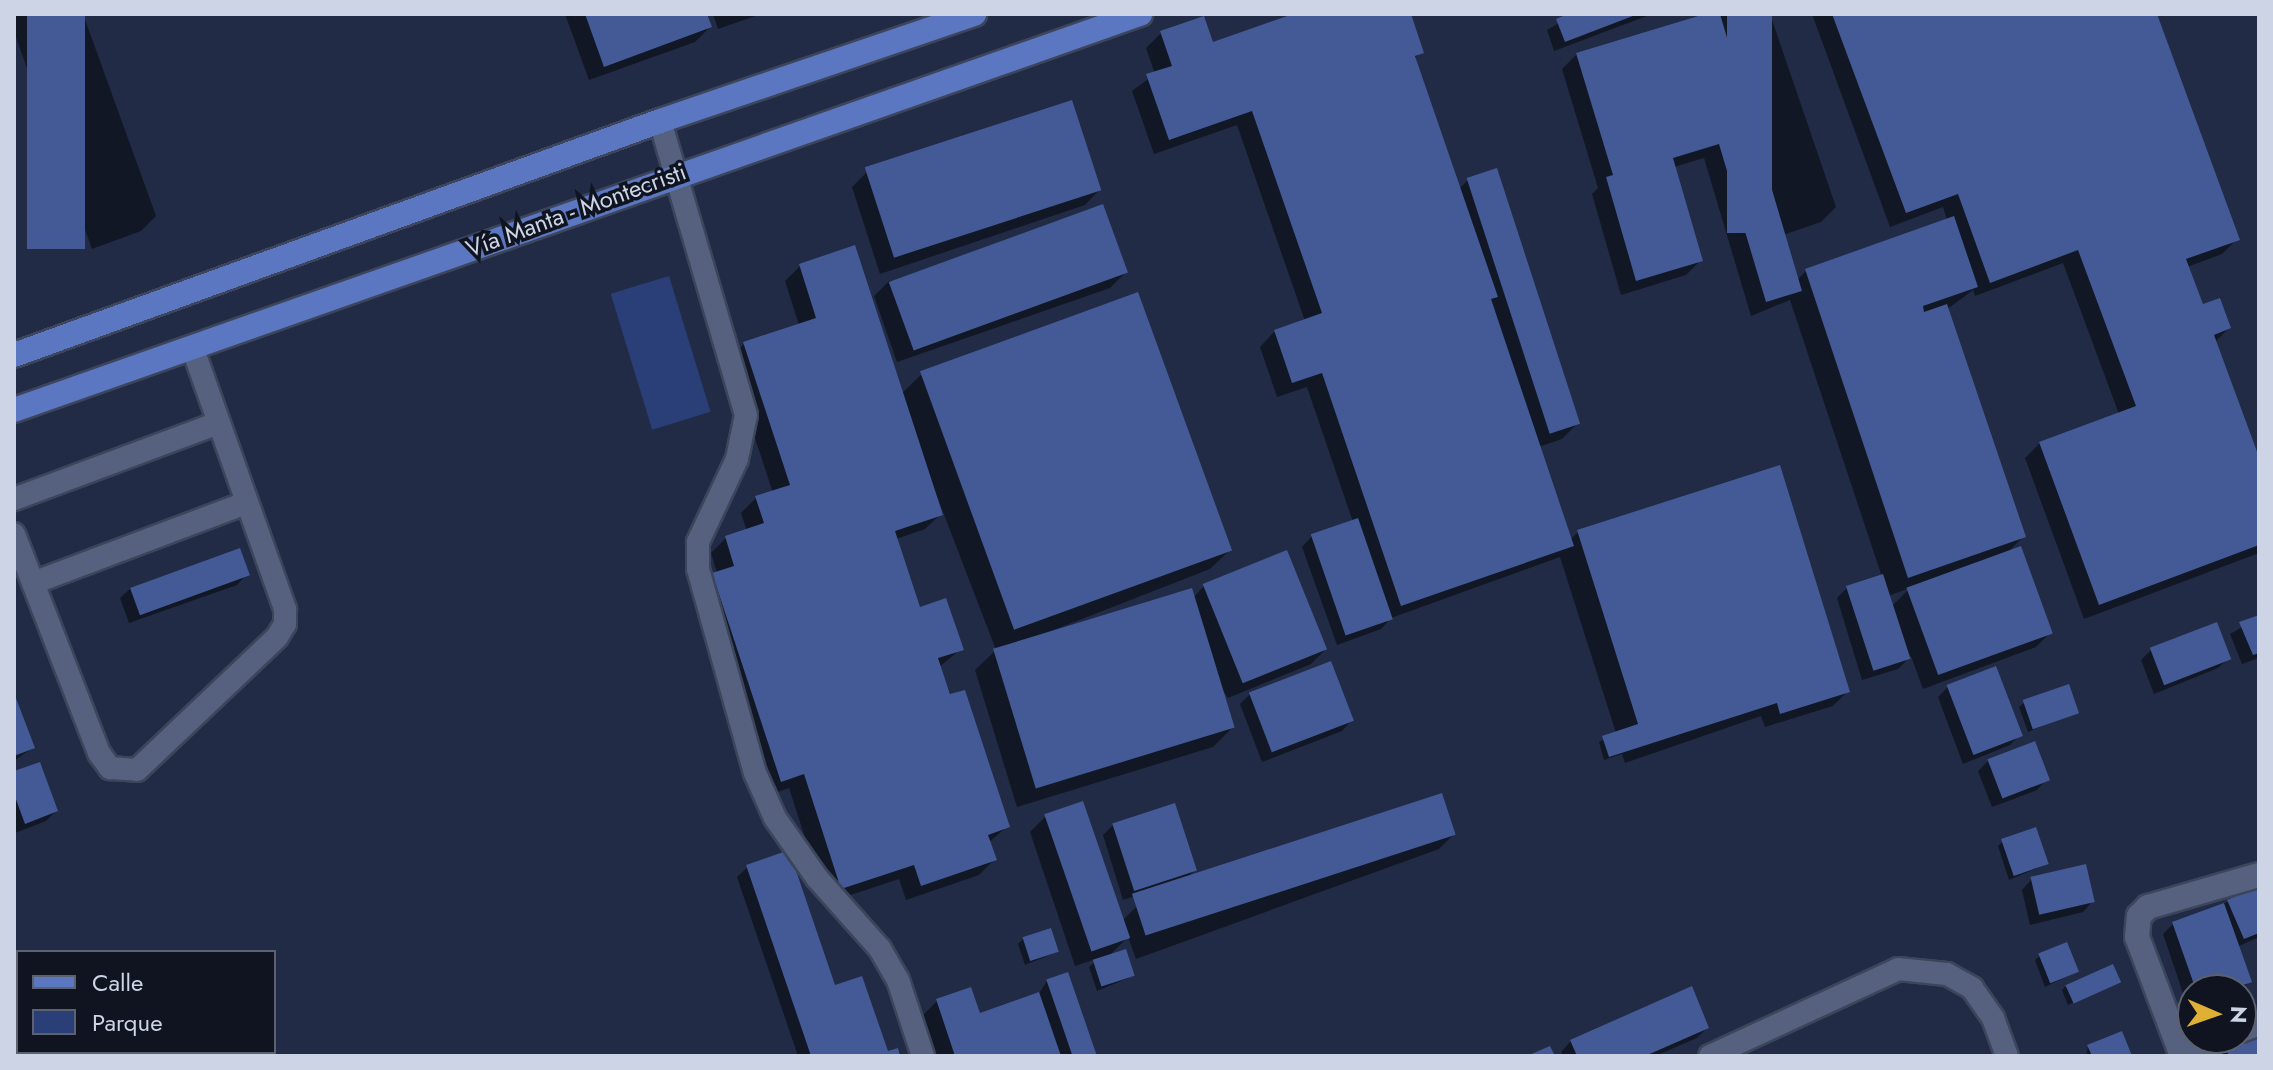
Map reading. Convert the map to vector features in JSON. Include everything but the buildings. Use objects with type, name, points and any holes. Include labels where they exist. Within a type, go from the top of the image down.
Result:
[{"type":"main road","points":[[14,355],[660,121],[974,14]]},
{"type":"main road","name":"Vía Manta - Montecristi","points":[[14,410],[679,173],[1140,14]]},
{"type":"street","points":[[2182,1055],[2137,937],[2139,916],[2148,907],[2259,875]]},
{"type":"lane","points":[[660,121],[679,173],[746,415],[737,459],[698,542],[702,584],[755,773],[775,818],[817,878],[880,949],[898,980],[923,1056]]},
{"type":"lane","points":[[14,534],[99,753],[110,768],[137,770],[277,637],[285,624],[285,609],[192,347]]},
{"type":"lane","points":[[14,499],[218,423]]},
{"type":"lane","points":[[33,583],[246,503]]},
{"type":"lane","points":[[1710,1056],[1898,969],[1947,974],[1972,988],[1993,1018],[2007,1056]]},
{"type":"green space","points":[[669,276],[711,412],[652,430],[611,294]]}]
